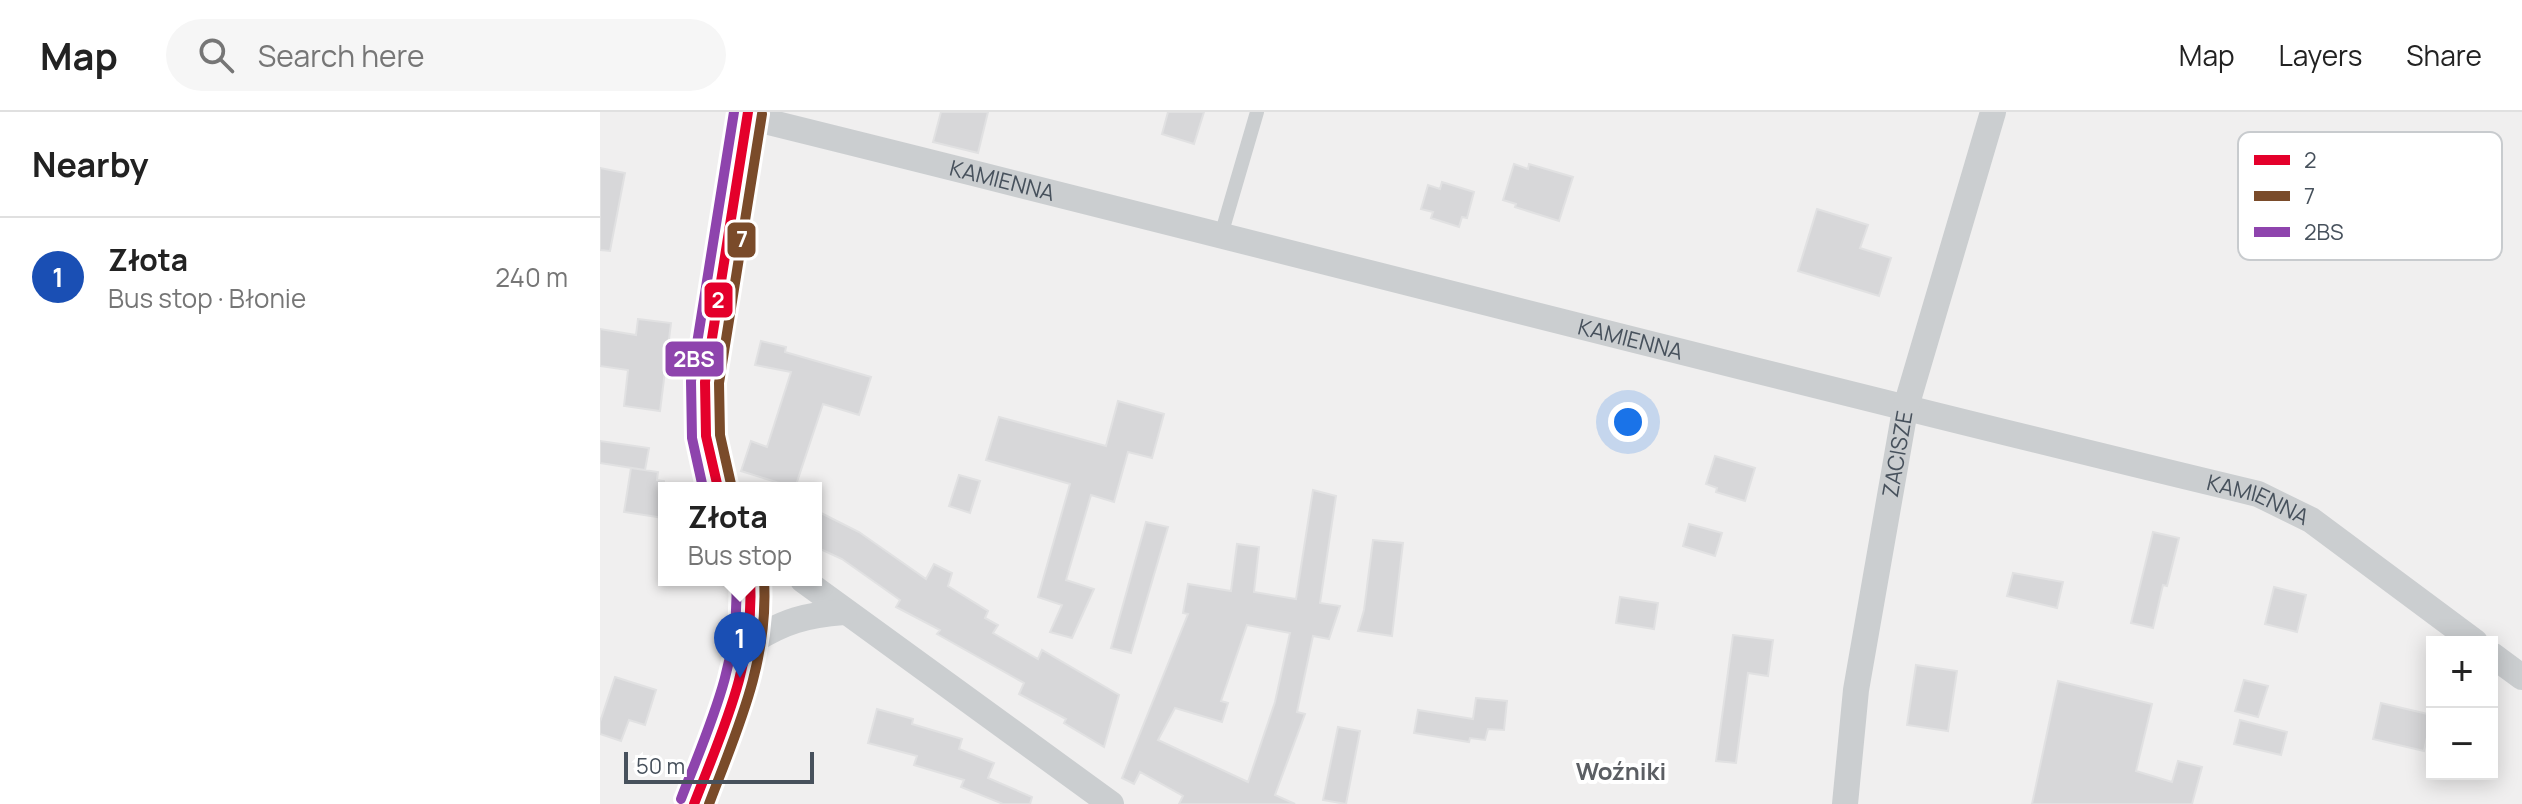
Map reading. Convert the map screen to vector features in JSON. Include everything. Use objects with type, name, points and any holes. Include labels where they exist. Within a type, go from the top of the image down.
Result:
[{"type":"street","name":"ZACISZE","points":[[1845,804],[1856,690],[1905,410],[1993,112]]},
{"type":"street","name":"KAMIENNA","points":[[748,115],[1905,410],[2258,494],[2311,520],[2467,636]]},
{"type":"street","points":[[716,482],[705,436],[705,395],[712,329],[748,115]]},
{"type":"street","points":[[694,804],[751,642],[751,586]]},
{"type":"street","points":[[811,586],[1111,804]]},
{"type":"street","points":[[751,642],[775,627],[807,615],[844,612]]},
{"type":"street","points":[[2498,659],[2522,677]]},
{"type":"lane","points":[[1221,235],[1257,112]]},
{"type":"building","points":[[941,112],[988,112],[978,153],[933,142]]},
{"type":"building","points":[[1168,112],[1204,112],[1194,144],[1162,134]]},
{"type":"building","points":[[1514,164],[1528,169],[1529,164],[1573,177],[1559,221],[1503,200]]},
{"type":"building","points":[[600,168],[625,173],[610,251],[600,250]]},
{"type":"building","points":[[1442,182],[1474,192],[1467,218],[1462,217],[1459,227],[1431,218],[1433,212],[1421,209],[1428,185],[1440,189]]},
{"type":"building","points":[[1817,209],[1868,225],[1860,248],[1891,258],[1879,296],[1798,271]]},
{"type":"building","points":[[638,319],[671,323],[660,411],[624,406],[628,370],[600,366],[600,329],[636,335]]},
{"type":"building","points":[[761,341],[786,347],[785,352],[871,377],[859,415],[823,404],[797,482],[776,482],[741,471],[751,441],[767,447],[791,372],[755,365]]},
{"type":"building","points":[[1118,401],[1164,414],[1152,458],[1128,452],[1114,502],[1091,495],[1066,580],[1094,589],[1072,638],[1050,632],[1062,605],[1038,597],[1070,484],[986,460],[999,417],[1106,446]]},
{"type":"building","points":[[600,441],[649,448],[645,470],[600,463]]},
{"type":"building","points":[[1715,456],[1755,468],[1745,501],[1716,492],[1717,488],[1706,484]]},
{"type":"building","points":[[631,468],[658,472],[657,480],[664,482],[658,482],[658,517],[624,512]]},
{"type":"building","points":[[959,475],[980,481],[970,513],[949,506]]},
{"type":"building","points":[[1313,490],[1336,496],[1320,603],[1340,606],[1329,639],[1313,636],[1297,712],[1305,714],[1275,795],[1295,804],[1179,804],[1183,796],[1140,772],[1134,784],[1122,778],[1188,614],[1183,613],[1188,584],[1231,591],[1237,544],[1259,547],[1254,592],[1296,599]],"holes":[[[1247,625],[1290,633],[1275,702],[1248,782],[1158,740],[1175,708],[1222,722],[1228,703],[1221,701]]]},
{"type":"building","points":[[822,514],[859,532],[926,579],[934,564],[952,573],[948,586],[988,611],[985,618],[998,625],[993,633],[1038,659],[1042,650],[1119,695],[1104,747],[1064,723],[1066,719],[1019,694],[1024,683],[937,634],[940,630],[896,607],[900,600],[842,559],[822,550]]},
{"type":"building","points":[[1146,522],[1168,527],[1131,653],[1111,648]]},
{"type":"building","points":[[1689,524],[1722,533],[1715,556],[1683,546]]},
{"type":"building","points":[[2153,532],[2179,538],[2153,628],[2131,623]]},
{"type":"building","points":[[1373,540],[1403,543],[1392,636],[1358,631],[1364,610]]},
{"type":"building","points":[[2013,573],[2063,582],[2057,608],[2007,596]]},
{"type":"building","points":[[2274,587],[2306,595],[2297,632],[2265,624]]},
{"type":"building","points":[[1620,597],[1658,603],[1654,629],[1616,623]]},
{"type":"building","points":[[1733,635],[1773,640],[1768,676],[1748,673],[1736,763],[1716,761]]},
{"type":"building","points":[[1916,665],[1957,671],[1948,731],[1907,725]]},
{"type":"building","points":[[615,677],[656,690],[645,725],[629,720],[621,741],[600,734],[600,722]]},
{"type":"building","points":[[2244,680],[2268,686],[2258,717],[2235,711]]},
{"type":"building","points":[[2058,681],[2152,704],[2136,771],[2172,782],[2178,761],[2202,767],[2192,804],[2032,804]]},
{"type":"building","points":[[1476,698],[1507,701],[1504,730],[1488,729],[1485,740],[1470,738],[1469,742],[1414,733],[1418,710],[1473,719]]},
{"type":"building","points":[[2381,703],[2426,714],[2424,751],[2373,739]]},
{"type":"building","points":[[877,709],[913,719],[912,724],[962,739],[959,749],[994,763],[988,778],[1032,797],[1030,804],[1003,804],[961,787],[964,780],[914,765],[917,756],[868,743]]},
{"type":"building","points":[[2240,720],[2287,732],[2281,755],[2234,744]]},
{"type":"building","points":[[1338,727],[1360,731],[1346,804],[1323,800]]},
{"type":"transit line","name":"2BS","points":[[702,482],[692,438],[691,381],[734,112]]},
{"type":"transit line","name":"2","points":[[717,482],[706,436],[705,382],[748,112]]},
{"type":"transit line","name":"7","points":[[731,482],[720,435],[719,383],[762,114]]},
{"type":"transit line","name":"2BS","points":[[681,799],[712,719],[728,665],[736,610],[736,586]]},
{"type":"transit line","name":"2","points":[[694,804],[726,722],[742,668],[750,586]]},
{"type":"transit line","name":"7","points":[[709,804],[749,695],[761,639],[764,586]]},
{"type":"place","name":"Złota","points":[[740,678]]},
{"type":"district","name":"Woźniki","points":[[1621,772]]}]
